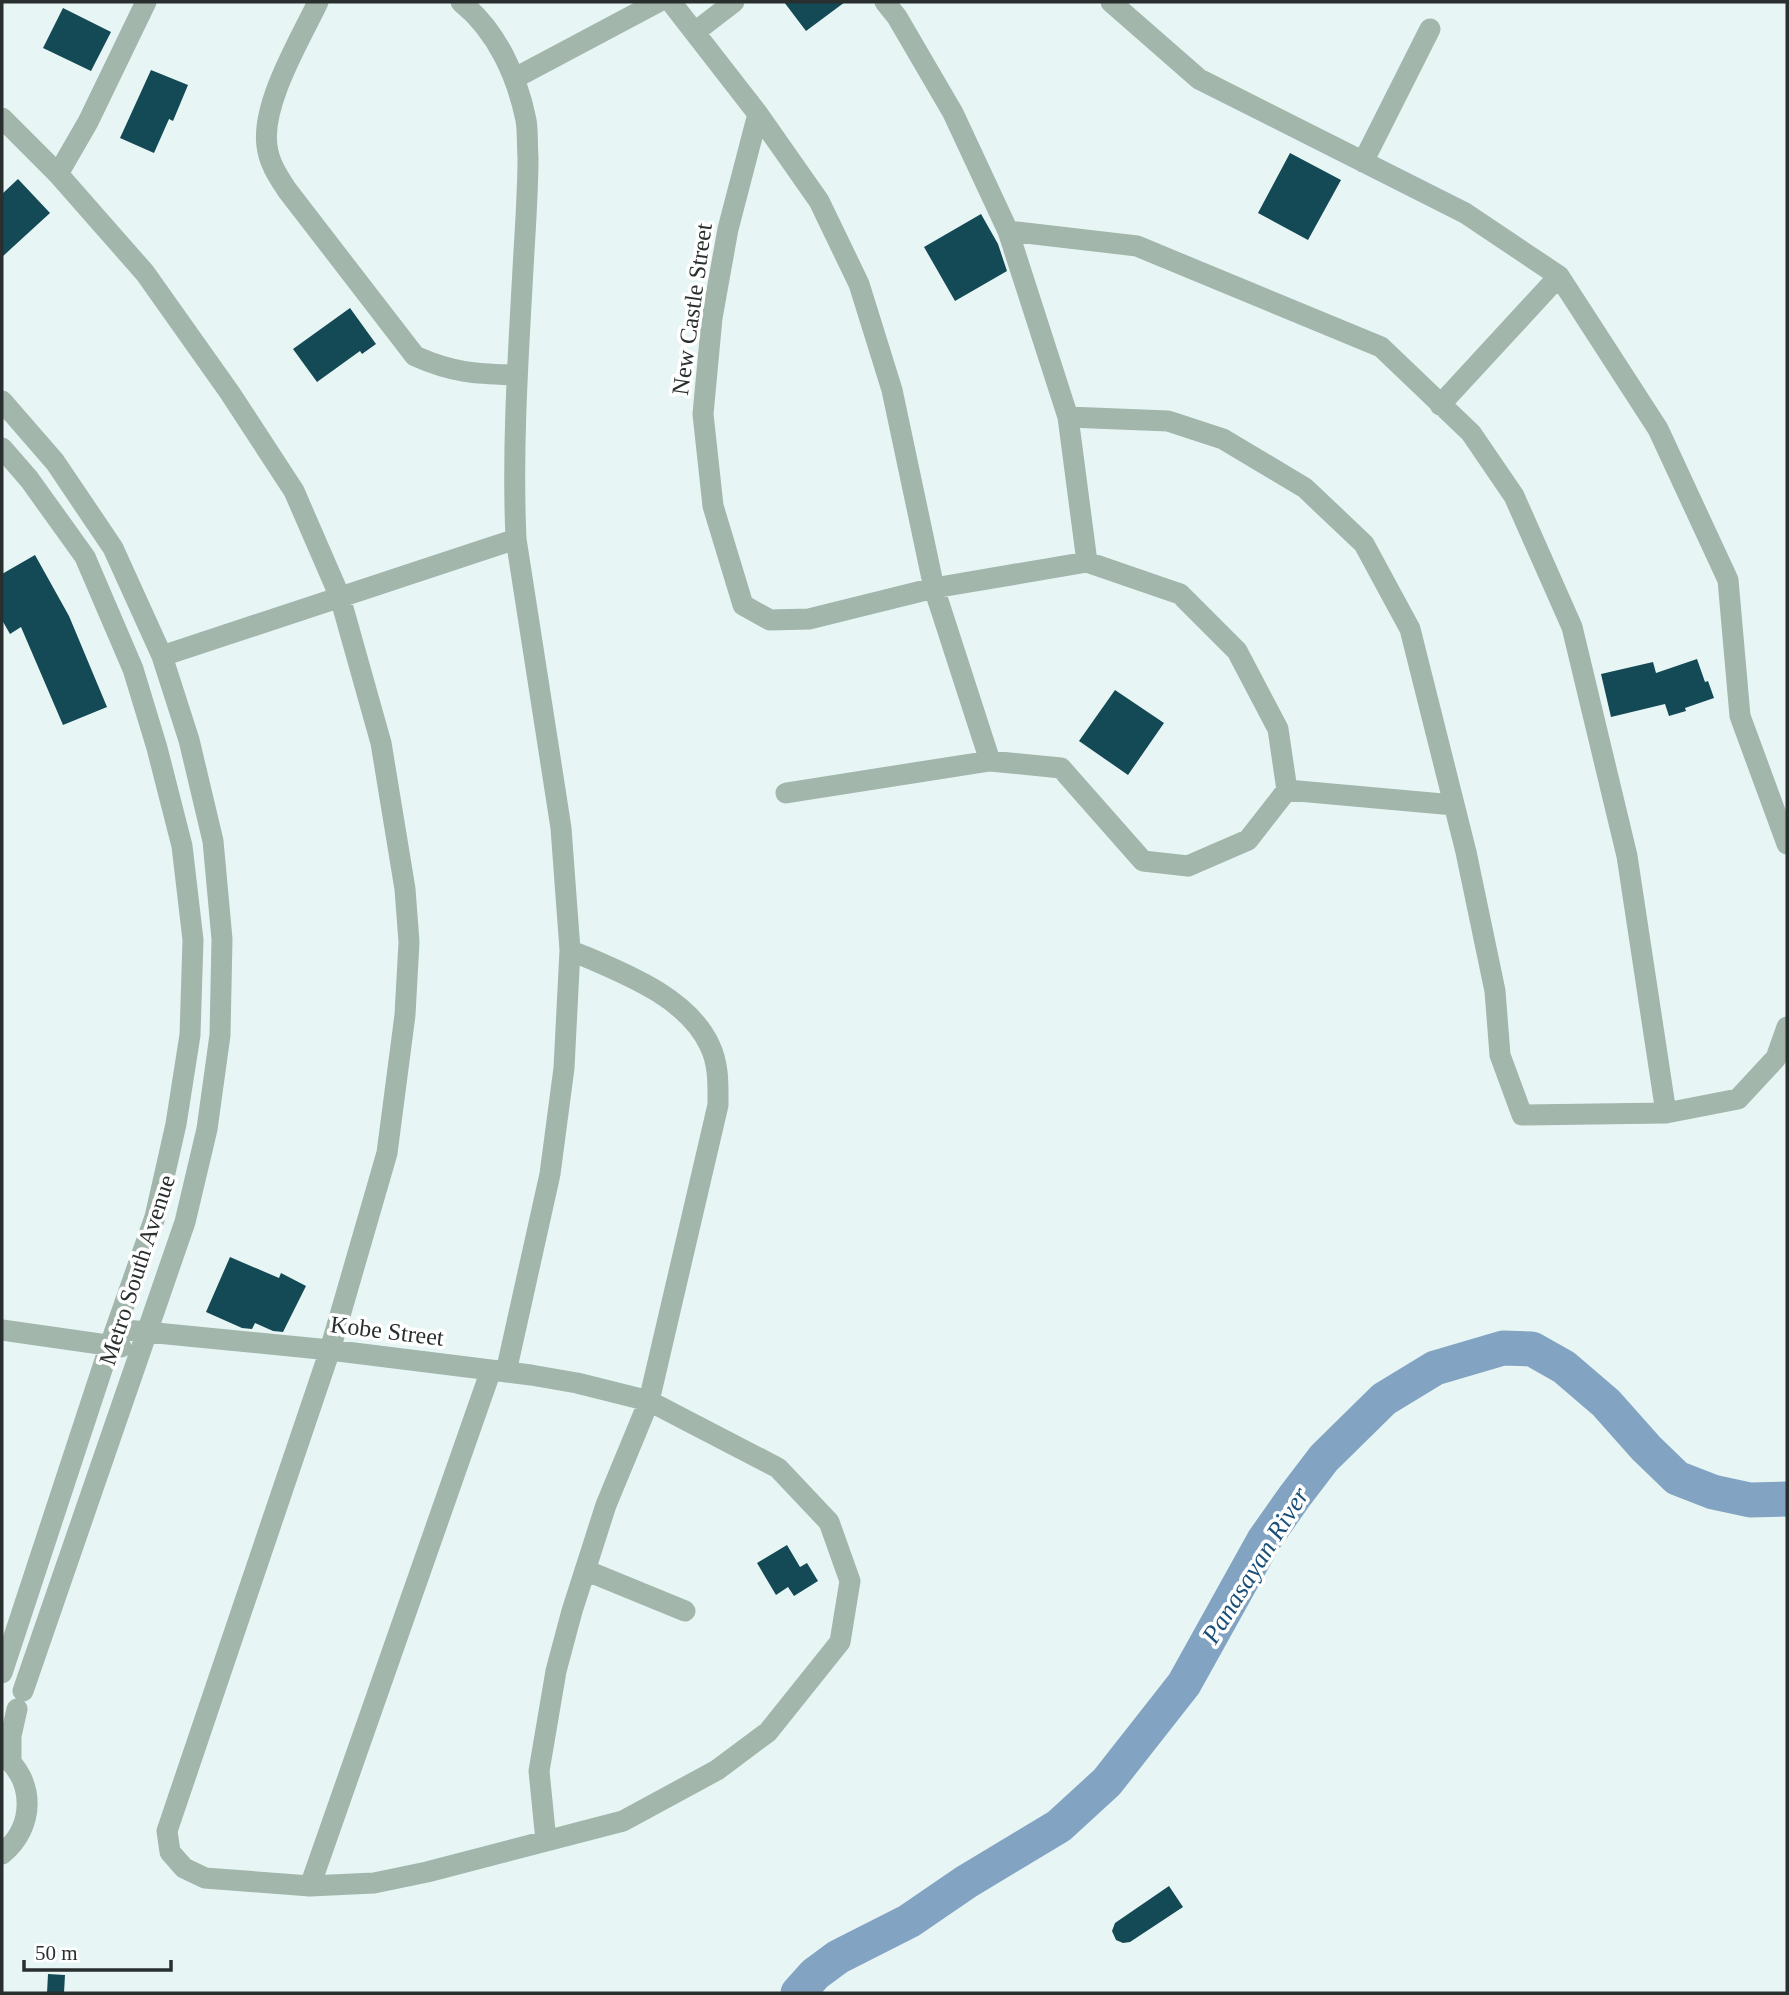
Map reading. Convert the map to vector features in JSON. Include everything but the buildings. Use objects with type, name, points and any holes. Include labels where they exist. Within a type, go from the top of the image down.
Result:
[{"type":"street","points":[[58,174],[88,122],[146,2]]},
{"type":"street","points":[[318,2],[268,112],[267,148],[272,166],[287,190],[415,356],[440,367],[467,373],[517,375]]},
{"type":"street","points":[[310,1886],[498,1371],[550,1174],[564,1068],[570,950],[561,828],[516,539],[514,501],[517,375],[528,185],[527,124],[515,78],[499,48],[475,14],[461,2]]},
{"type":"street","points":[[515,78],[658,2]]},
{"type":"street","points":[[671,2],[758,114],[819,201],[859,284],[892,390],[934,588],[990,761]]},
{"type":"street","points":[[695,32],[734,2]]},
{"type":"street","points":[[786,793],[990,761],[1061,768],[1143,861],[1188,866],[1248,840],[1287,790],[1278,729],[1237,651],[1180,594],[1087,562],[1068,417],[1008,231],[953,113],[897,17],[885,2]]},
{"type":"street","points":[[1111,2],[1199,79],[1465,213],[1559,276],[1658,429],[1728,580],[1740,716],[1787,844]]},
{"type":"street","points":[[1363,162],[1430,29]]},
{"type":"street","name":"New Castle Street","points":[[758,114],[728,229],[714,305],[703,414],[713,506],[743,605],[770,620],[809,619],[934,588],[1087,562]]},
{"type":"street","name":"Kobe Street","points":[[2,118],[58,174],[145,273],[230,393],[294,491],[340,597],[381,743],[405,889],[409,942],[405,1015],[387,1153],[330,1350],[167,1832],[170,1852],[184,1868],[205,1878],[310,1886],[374,1883],[622,1821],[717,1770],[768,1732],[840,1642],[850,1581],[829,1522],[778,1468],[649,1401],[577,1383],[330,1350],[142,1342],[113,1337],[2,1330]]},
{"type":"street","points":[[1008,231],[1137,246],[1381,347],[1471,433],[1514,496],[1572,627],[1626,856],[1666,1113]]},
{"type":"street","points":[[1440,405],[1559,276]]},
{"type":"street","name":"Metro South Avenue","points":[[2,401],[55,463],[113,548],[162,656],[189,740],[213,841],[222,939],[220,1035],[207,1129],[185,1222],[20,1700],[6,1758]]},
{"type":"street","points":[[1068,417],[1168,421],[1223,439],[1305,488],[1364,544],[1410,629],[1454,805],[1495,991],[1500,1055],[1522,1115],[1666,1113],[1738,1099],[1776,1058],[1787,1027]]},
{"type":"street","name":"Metro South Avenue","points":[[2,448],[29,479],[85,558],[133,669],[158,748],[182,846],[193,940],[190,1035],[176,1124],[155,1217],[2,1673]]},
{"type":"street","points":[[162,656],[516,539]]},
{"type":"street","points":[[1287,790],[1454,805]]},
{"type":"street","points":[[546,1841],[540,1771],[547,1717],[563,1647],[606,1504],[649,1401],[718,1105],[718,1075],[711,1047],[694,1021],[649,986],[570,950]]},
{"type":"street","points":[[585,1570],[685,1611]]},
{"type":"street","points":[[2,1854],[23,1829],[28,1805],[23,1782],[6,1758]]},
{"type":"waterway","name":"Panasayan River","points":[[798,1993],[815,1974],[838,1957],[909,1921],[966,1882],[1059,1826],[1107,1782],[1184,1684],[1264,1540],[1324,1458],[1384,1399],[1435,1368],[1503,1348],[1532,1349],[1564,1367],[1606,1403],[1677,1478],[1713,1492],[1750,1500],[1787,1499]]}]
